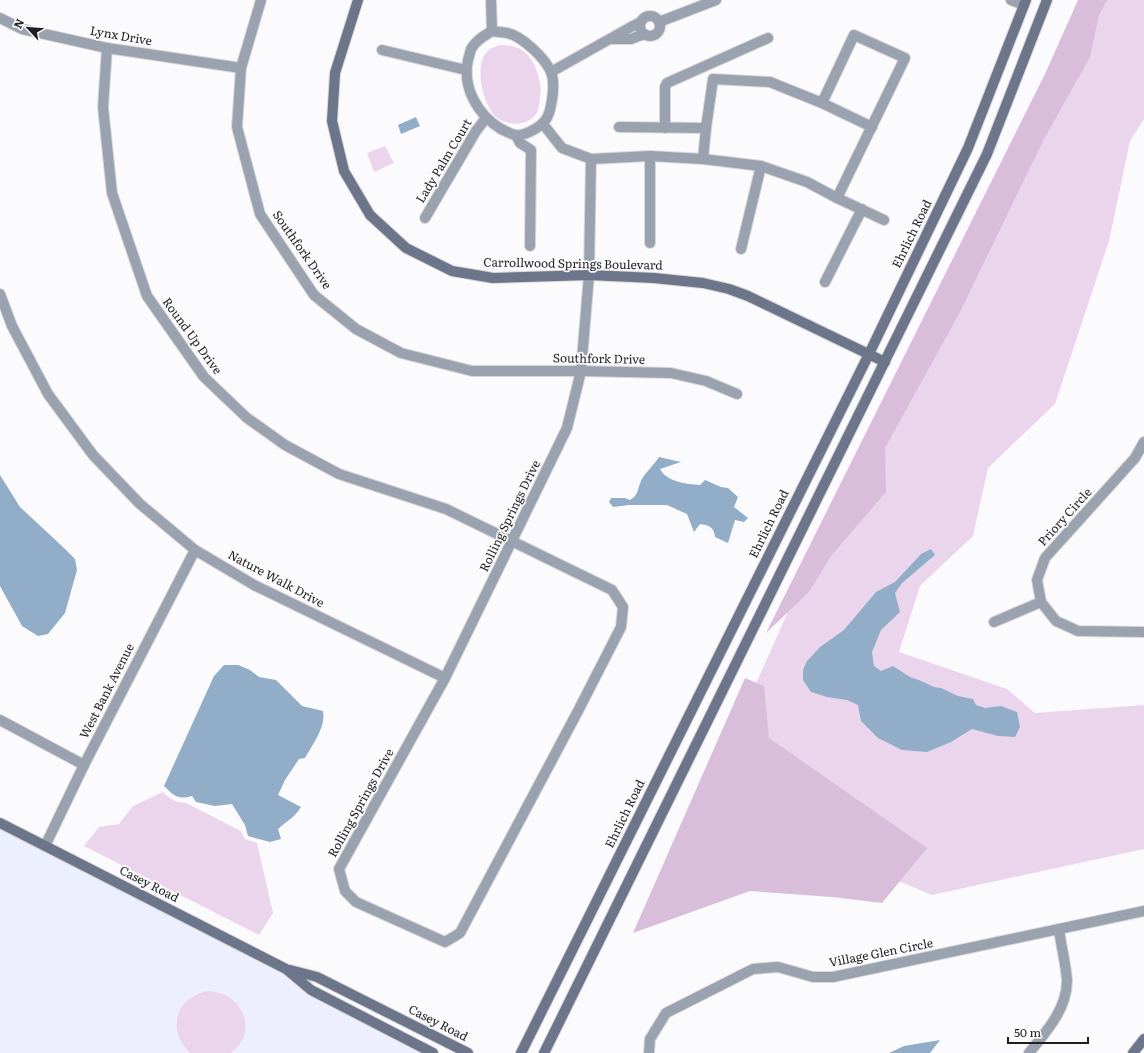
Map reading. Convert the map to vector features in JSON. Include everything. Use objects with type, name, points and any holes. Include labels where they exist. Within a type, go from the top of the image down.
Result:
[{"type":"main road","name":"Carrollwood Springs Boulevard","points":[[358,0],[335,73],[332,122],[344,171],[370,215],[406,248],[452,270],[493,278],[590,275],[678,280],[729,290],[748,296],[885,362]]},
{"type":"main road","points":[[544,1053],[987,154],[1047,0]]},
{"type":"main road","name":"Ehrlich Road","points":[[521,1053],[869,354],[968,148],[1025,3]]},
{"type":"main road","name":"Casey Road","points":[[0,823],[286,969],[317,977],[468,1053]]},
{"type":"main road","name":"Casey Road","points":[[286,969],[311,990],[433,1053]]},
{"type":"main road","points":[[1133,1053],[1144,1039]]},
{"type":"street","name":"Southfork Drive","points":[[261,0],[241,68],[237,128],[260,214],[314,294],[356,329],[401,353],[472,370],[671,373],[706,381],[737,394]]},
{"type":"street","points":[[491,0],[492,31]]},
{"type":"street","points":[[659,22],[716,0]]},
{"type":"street","points":[[1011,0],[1025,3]]},
{"type":"street","points":[[551,72],[641,22],[645,18],[651,16],[655,17],[659,22],[660,28],[656,34],[650,36],[644,34],[640,29],[641,22]]},
{"type":"street","name":"Lynx Drive","points":[[0,18],[22,29],[107,48],[241,68]]},
{"type":"street","points":[[492,31],[508,33],[528,44],[538,54],[551,72],[554,93],[550,113],[544,124],[530,131],[516,135],[508,133],[486,118],[473,100],[468,86],[466,70],[471,49],[480,38],[492,31]]},
{"type":"street","points":[[609,40],[631,39],[644,34]]},
{"type":"street","points":[[822,103],[854,35],[905,58],[837,198]]},
{"type":"street","points":[[665,128],[665,87],[667,83],[768,38]]},
{"type":"street","name":"Round Up Drive","points":[[107,48],[103,107],[112,194],[147,296],[204,377],[247,418],[284,445],[339,474],[446,509],[569,569]]},
{"type":"street","points":[[382,50],[466,70]]},
{"type":"street","points":[[704,159],[706,128],[713,79],[710,64]]},
{"type":"street","points":[[713,79],[770,82],[822,103],[872,127]]},
{"type":"street","name":"Lady Palm Court","points":[[425,218],[476,131],[486,118]]},
{"type":"street","points":[[544,124],[562,148],[591,159],[650,156],[704,159],[761,166],[807,182],[884,220]]},
{"type":"street","points":[[619,127],[706,128]]},
{"type":"street","points":[[516,135],[520,143],[531,150],[530,246]]},
{"type":"street","points":[[650,156],[650,243]]},
{"type":"street","name":"Rolling Springs Drive","points":[[569,569],[612,590],[623,607],[621,627],[460,933],[445,942],[356,902],[345,891],[339,869],[446,678],[567,428],[581,371],[590,275],[591,159]]},
{"type":"street","points":[[741,249],[761,166]]},
{"type":"street","points":[[826,282],[862,209]]},
{"type":"street","name":"Nature Walk Drive","points":[[0,294],[12,326],[48,394],[93,455],[140,504],[195,550],[254,585],[446,678]]},
{"type":"street","name":"Priory Circle","points":[[1144,442],[1135,458],[1045,558],[1037,580],[1041,602],[1056,621],[1078,630],[1144,632]]},
{"type":"street","name":"West Bank Avenue","points":[[45,846],[84,765],[195,550]]},
{"type":"street","points":[[994,622],[1041,602]]},
{"type":"street","points":[[0,720],[84,765]]},
{"type":"street","name":"Village Glen Circle","points":[[649,1053],[650,1039],[666,1013],[753,969],[778,967],[814,977],[833,977],[1144,911]]},
{"type":"street","points":[[1030,1053],[1053,1023],[1063,1003],[1067,981],[1059,929]]},
{"type":"shaded area","points":[[1078,0],[1107,0],[1099,15],[1090,57],[1043,141],[959,314],[885,448],[886,492],[831,556],[809,592],[766,633],[1045,74]]},
{"type":"shaded area","points":[[1094,0],[1144,0],[1144,119],[1130,141],[1109,241],[1055,404],[988,468],[973,536],[920,586],[899,652],[1007,689],[1035,713],[1144,705],[1144,849],[932,895],[704,800],[787,614],[965,253]]},
{"type":"shaded area","points":[[499,45],[514,47],[522,50],[531,59],[537,71],[541,91],[538,110],[532,118],[522,123],[516,124],[505,122],[495,116],[487,102],[481,84],[481,65],[484,57],[491,48]]},
{"type":"shaded area","points":[[385,146],[394,163],[374,172],[367,153]]},
{"type":"shaded area","points":[[745,678],[764,686],[769,738],[927,848],[882,903],[832,897],[750,891],[633,933]]},
{"type":"shaded area","points":[[163,792],[173,800],[186,803],[241,831],[245,839],[257,843],[273,913],[259,935],[84,846],[99,827],[119,824],[133,806]]},
{"type":"shaded area","points":[[0,829],[283,974],[308,995],[421,1053],[231,1053],[233,1052],[241,1009],[231,998],[208,991],[194,995],[183,1005],[178,1014],[176,1021],[184,1048],[190,1053],[0,1053]]},
{"type":"shaded area","points":[[208,991],[220,993],[230,998],[238,1005],[243,1014],[245,1024],[244,1034],[240,1044],[231,1053],[190,1053],[178,1034],[176,1025],[181,1007],[197,994]]},
{"type":"water","points":[[416,117],[420,126],[401,134],[398,125]]},
{"type":"water","points":[[659,457],[681,462],[660,469],[672,480],[700,485],[705,480],[721,487],[728,488],[738,497],[734,507],[748,518],[744,522],[735,520],[728,543],[715,537],[712,529],[706,525],[700,524],[694,532],[687,514],[667,505],[629,505],[613,507],[609,502],[611,498],[625,498],[630,500],[635,496],[642,479]]},
{"type":"water","points":[[0,475],[20,507],[75,559],[77,570],[65,613],[48,634],[38,636],[22,626],[0,586]]},
{"type":"water","points":[[931,549],[935,555],[902,583],[895,593],[900,612],[881,630],[872,652],[874,666],[881,671],[893,666],[910,677],[934,687],[941,688],[958,696],[973,699],[976,705],[985,708],[1001,706],[1017,712],[1020,727],[1015,737],[998,736],[972,729],[951,742],[927,752],[902,750],[878,738],[861,721],[858,705],[847,700],[827,697],[811,692],[803,680],[803,670],[807,661],[820,647],[844,630],[876,592],[895,582],[921,554]]},
{"type":"water","points":[[224,665],[238,665],[250,670],[259,677],[276,680],[302,706],[323,711],[323,723],[315,741],[305,758],[299,759],[285,780],[278,795],[301,807],[278,829],[281,839],[270,842],[248,836],[245,825],[232,804],[215,806],[196,802],[192,796],[183,798],[176,796],[164,786],[214,676]]},
{"type":"water","points":[[940,1040],[930,1053],[889,1053],[904,1046]]}]
